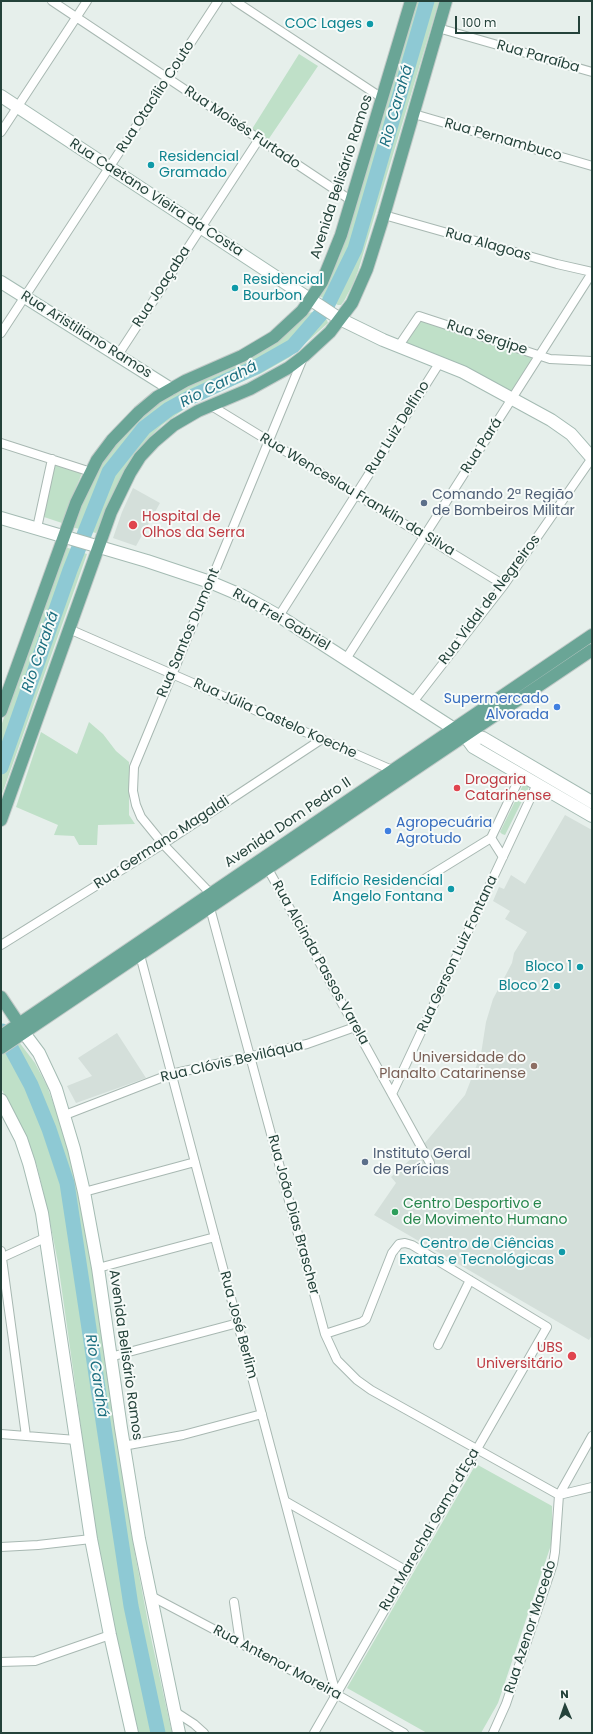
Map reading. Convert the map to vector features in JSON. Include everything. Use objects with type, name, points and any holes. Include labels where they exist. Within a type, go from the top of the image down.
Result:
[{"type":"main road","name":"Avenida Belisário Ramos","points":[[1,711],[67,536],[76,503],[91,472],[108,445],[126,424],[157,397],[171,388],[259,347],[288,326],[315,302],[329,268],[352,201],[411,1]]},
{"type":"main road","points":[[1,820],[69,629],[95,545],[119,493],[140,457],[154,442],[174,425],[210,405],[267,381],[304,356],[330,332],[337,317],[359,289],[384,216],[446,1]]},
{"type":"main road","name":"Rua Caetano Vieira da Costa","points":[[1,96],[337,317],[398,347],[463,372],[512,399],[560,426],[582,444],[592,458]]},
{"type":"main road","name":"Rua Aristiliano Ramos","points":[[1,282],[171,388]]},
{"type":"main road","name":"Rua Frei Gabriel","points":[[1,518],[67,536],[210,582],[243,596],[279,616],[454,728],[465,736],[473,747],[592,816]]},
{"type":"main road","name":"Avenida Dom Pedro II","points":[[1,1048],[19,1030],[210,893],[592,635]]},
{"type":"main road","name":"Avenida Dom Pedro II","points":[[1,1036],[19,1030],[140,955],[592,650]]},
{"type":"main road","points":[[465,736],[483,738],[592,802]]},
{"type":"main road","points":[[522,775],[537,770]]},
{"type":"main road","points":[[537,770],[537,784]]},
{"type":"main road","name":"Avenida Belisário Ramos","points":[[1,997],[19,1030],[48,1070],[65,1115],[84,1192],[98,1268],[123,1446],[149,1595],[179,1733]]},
{"type":"main road","points":[[1,1100],[18,1134],[29,1163],[47,1237],[91,1539],[110,1635],[132,1733]]},
{"type":"street","name":"Rua Moisés Furtado","points":[[52,1],[352,201]]},
{"type":"street","points":[[1,132],[87,1]]},
{"type":"street","name":"Rua Otacílio Couto","points":[[1,333],[26,297],[218,1]]},
{"type":"street","points":[[235,1],[382,98]]},
{"type":"street","name":"Rua Paraíba","points":[[438,28],[592,72]]},
{"type":"street","name":"Rua Pernambuco","points":[[414,114],[592,166]]},
{"type":"street","name":"Rua Joaçaba","points":[[118,355],[259,139]]},
{"type":"street","name":"Rua Alagoas","points":[[384,216],[592,273]]},
{"type":"street","name":"Rua Pará","points":[[346,659],[592,273]]},
{"type":"street","name":"Rua Sergipe","points":[[398,347],[419,316],[539,356],[556,360],[592,361]]},
{"type":"street","name":"Rua Santos Dumont","points":[[210,893],[141,817],[136,805],[133,778],[134,767],[304,356]]},
{"type":"street","name":"Rua Luiz Delfino","points":[[279,616],[440,362]]},
{"type":"street","name":"Rua Wenceslau Franklin da Silva","points":[[210,405],[504,585]]},
{"type":"street","points":[[1,443],[91,472]]},
{"type":"street","name":"Rua Vidal de Negreiros","points":[[413,702],[504,585],[592,458]]},
{"type":"street","points":[[37,528],[52,459]]},
{"type":"street","name":"Rua Júlia Castelo Koeche","points":[[69,629],[392,770]]},
{"type":"street","name":"Rua Germano Magaldi","points":[[1,945],[164,844],[322,739]]},
{"type":"street","points":[[423,880],[491,838],[522,775]]},
{"type":"street","name":"Rua Gerson Luiz Fontana","points":[[392,1094],[537,784]]},
{"type":"street","points":[[491,838],[503,857]]},
{"type":"street","name":"Rua Alcinda Passos Varela","points":[[268,869],[430,1163]]},
{"type":"street","name":"Rua João Dias Brascher","points":[[210,908],[325,1334],[337,1360],[357,1380],[559,1495]]},
{"type":"street","name":"Rua José Berlim","points":[[140,955],[336,1694]]},
{"type":"street","name":"Rua Clóvis Beviláqua","points":[[65,1115],[172,1074],[306,1044],[355,1027]]},
{"type":"street","points":[[84,1192],[195,1162]]},
{"type":"street","points":[[26,1436],[2,1256],[47,1237]]},
{"type":"street","points":[[98,1268],[215,1238]]},
{"type":"street","points":[[325,1334],[362,1322],[366,1319],[392,1253],[399,1244],[412,1245],[470,1280],[438,1345]]},
{"type":"street","name":"Rua Marechal Gama d'Eça","points":[[314,1733],[547,1327],[470,1280]]},
{"type":"street","points":[[110,1357],[238,1323]]},
{"type":"street","points":[[123,1446],[183,1435],[262,1414]]},
{"type":"street","points":[[1,1434],[76,1440]]},
{"type":"street","points":[[559,1495],[591,1441]]},
{"type":"street","points":[[559,1495],[592,1487]]},
{"type":"street","name":"Rua Azenor Macedo","points":[[493,1733],[506,1704],[553,1564],[559,1495]]},
{"type":"street","points":[[285,1501],[407,1571]]},
{"type":"street","points":[[1,1547],[38,1545],[91,1539]]},
{"type":"street","name":"Rua Antenor Moreira","points":[[149,1595],[336,1694],[404,1733]]},
{"type":"street","points":[[234,1602],[240,1643]]},
{"type":"street","points":[[1,1662],[35,1661],[110,1635]]},
{"type":"street","points":[[174,1711],[194,1724],[204,1733]]},
{"type":"shaded area","name":"Hospital de Olhos da Serra","points":[[133,488],[160,503],[136,546],[113,538],[122,512]]},
{"type":"shaded area","name":"Universidade do Planalto Catarinense","points":[[565,815],[592,830],[592,1335],[589,1340],[374,1215],[396,1183],[391,1177],[414,1156],[465,1095],[481,1054],[486,1022],[493,999],[512,963],[514,953],[527,932],[505,919],[510,911],[493,901],[499,887],[504,889],[511,875],[525,884]]},
{"type":"shaded area","points":[[117,1033],[146,1078],[76,1103],[67,1086],[92,1076],[78,1058]]},
{"type":"green space","points":[[416,1],[439,1],[358,271],[344,301],[341,305],[338,305],[321,297],[321,293],[339,258],[347,236]]},
{"type":"green space","points":[[299,54],[318,66],[268,140],[252,129]]},
{"type":"green space","points":[[312,312],[327,320],[328,323],[290,357],[262,373],[193,403],[162,425],[149,438],[121,477],[96,533],[71,527],[91,479],[126,431],[148,411],[182,388],[221,373],[253,357],[279,340],[307,314]]},
{"type":"green space","points":[[420,319],[537,357],[511,397],[401,346]]},
{"type":"green space","points":[[55,463],[82,473],[62,523],[44,517]]},
{"type":"green space","points":[[65,547],[87,554],[1,797],[1,726]]},
{"type":"green space","points":[[89,722],[103,734],[116,751],[129,762],[129,815],[135,824],[98,825],[97,845],[79,845],[74,836],[54,835],[58,825],[16,807],[41,732],[77,754]]},
{"type":"green space","points":[[524,783],[530,785],[505,835],[502,834],[500,832]]},
{"type":"green space","points":[[19,1042],[35,1063],[47,1086],[63,1130],[73,1165],[92,1262],[133,1543],[150,1633],[172,1733],[139,1733],[115,1641],[90,1498],[58,1263],[48,1212],[37,1166],[27,1138],[1,1088],[1,1053]]},
{"type":"green space","points":[[476,1464],[552,1506],[552,1542],[498,1703],[481,1733],[427,1733],[347,1688]]},
{"type":"waterway","name":"Rio Carahá","points":[[1,767],[70,570],[109,472],[144,428],[169,409],[189,398],[256,367],[293,346],[326,308],[355,249],[427,1]]},
{"type":"waterway","name":"Rio Carahá","points":[[2,1031],[31,1085],[49,1129],[67,1183],[131,1606],[158,1733]]},
{"type":"place","name":"COC Lages","points":[[370,24]]},
{"type":"place","name":"Residencial Gramado","points":[[151,165]]},
{"type":"place","name":"Residencial Bourbon","points":[[235,288]]},
{"type":"place","name":"Comando 2ª Região de Bombeiros Militar","points":[[424,503]]},
{"type":"place","name":"Hospital de Olhos da Serra","points":[[133,525]]},
{"type":"place","name":"Supermercado Alvorada","points":[[557,707]]},
{"type":"place","name":"Drogaria Catarinense","points":[[457,788]]},
{"type":"place","name":"Agropecuária Agrotudo","points":[[388,831]]},
{"type":"place","name":"Edifício Residencial Angelo Fontana","points":[[451,889]]},
{"type":"place","name":"Bloco 1","points":[[580,967]]},
{"type":"place","name":"Bloco 2","points":[[557,986]]},
{"type":"place","name":"Universidade do Planalto Catarinense","points":[[534,1066]]},
{"type":"place","name":"Instituto Geral de Perícias","points":[[365,1162]]},
{"type":"place","name":"Centro Desportivo e de Movimento Humano","points":[[395,1212]]},
{"type":"place","name":"Centro de Ciências Exatas e Tecnológicas","points":[[562,1252]]},
{"type":"place","name":"UBS Universitário","points":[[572,1356]]}]
